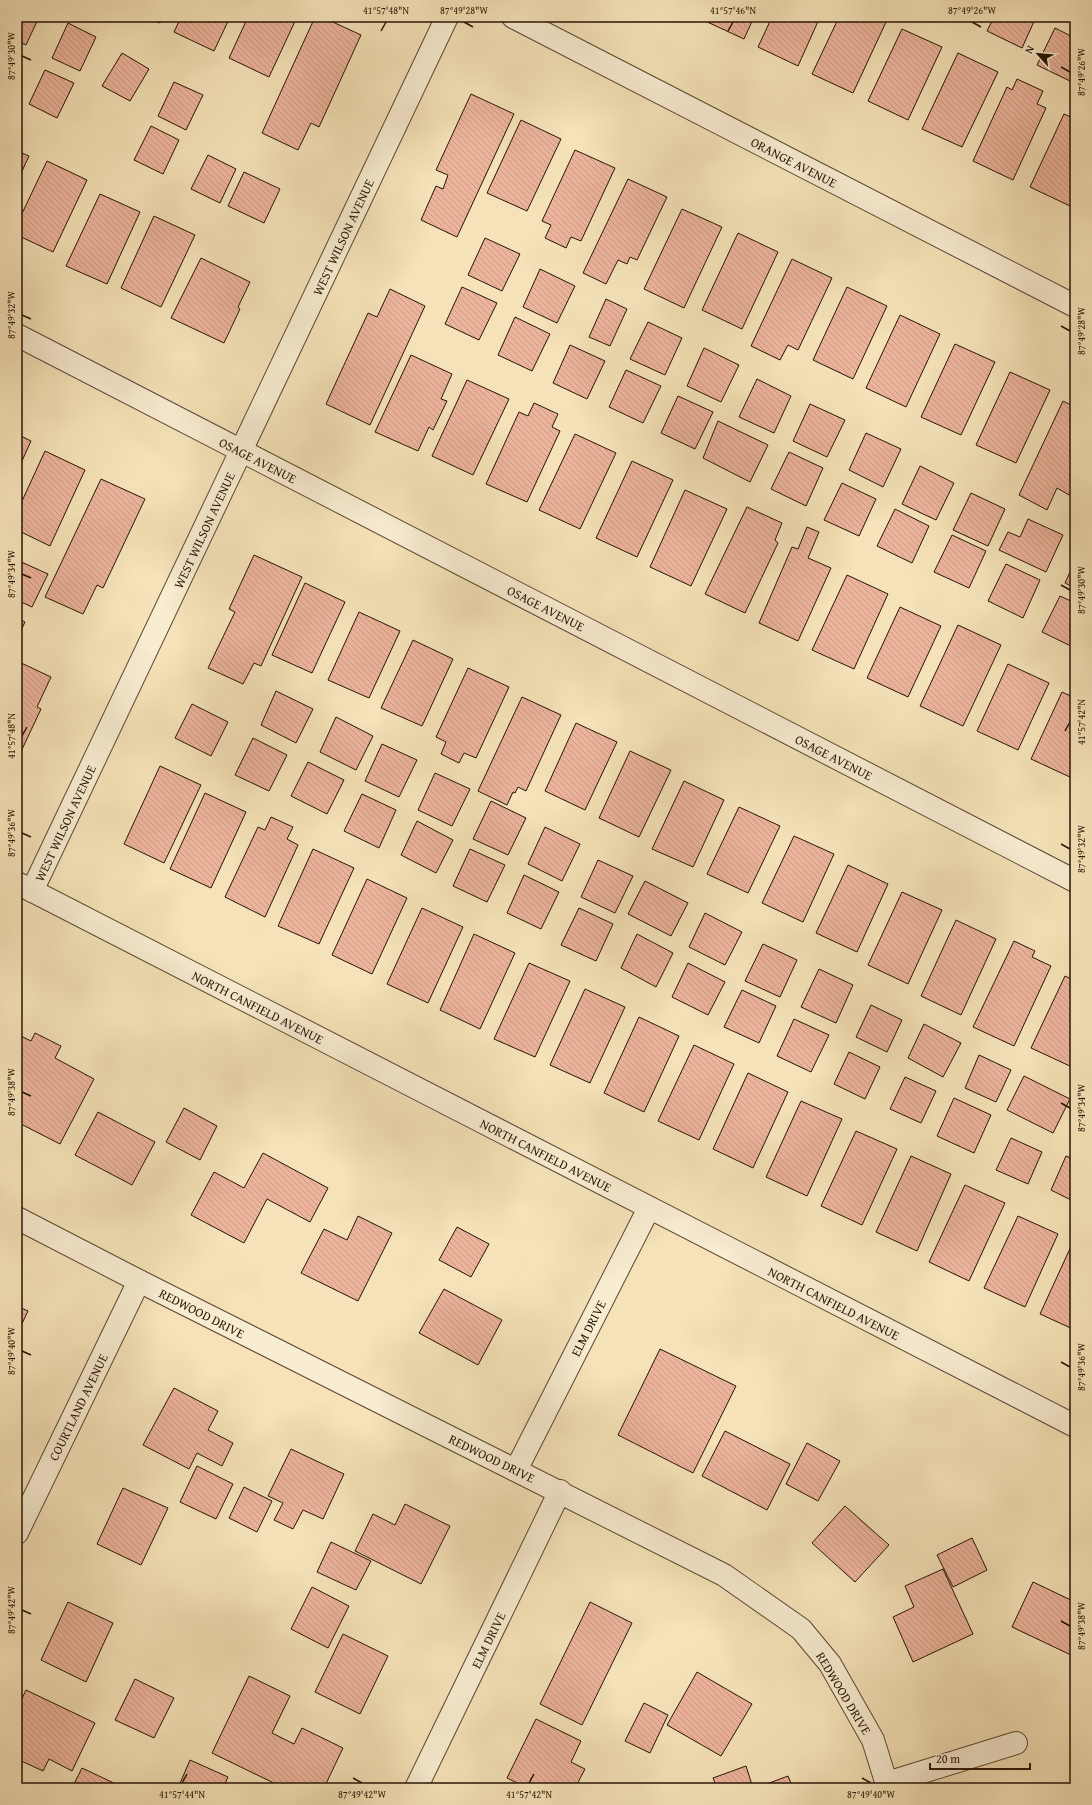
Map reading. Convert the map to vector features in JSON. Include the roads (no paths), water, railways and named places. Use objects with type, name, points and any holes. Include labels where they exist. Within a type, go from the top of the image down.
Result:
[{"type":"street","name":"WEST WILSON AVENUE","points":[[25,887],[241,451],[447,17]]},
{"type":"street","name":"ORANGE AVENUE","points":[[513,17],[1075,306]]},
{"type":"street","name":"OSAGE AVENUE","points":[[17,335],[1075,881]]},
{"type":"street","name":"NORTH CANFIELD AVENUE","points":[[25,887],[1075,1426]]},
{"type":"street","name":"ELM DRIVE","points":[[516,1470],[649,1208]]},
{"type":"street","name":"REDWOOD DRIVE","points":[[17,1218],[138,1281],[560,1491],[724,1575],[801,1629],[830,1664],[873,1740],[887,1786],[1016,1743]]},
{"type":"street","name":"COURTLAND AVENUE","points":[[17,1533],[138,1281]]},
{"type":"street","name":"ELM DRIVE","points":[[416,1788],[560,1491]]}]
